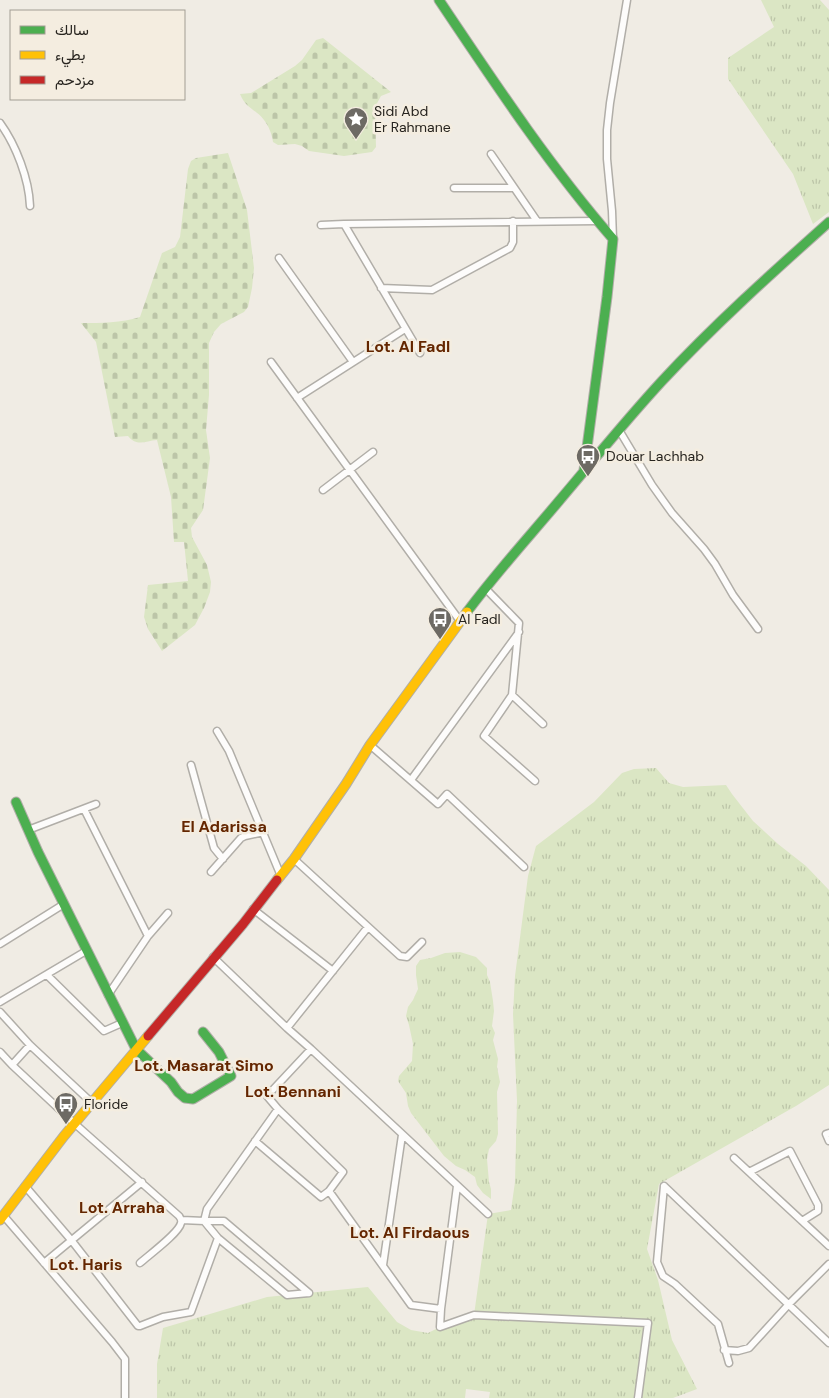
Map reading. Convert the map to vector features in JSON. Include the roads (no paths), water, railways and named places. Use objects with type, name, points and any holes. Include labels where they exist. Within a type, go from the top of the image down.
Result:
[{"type":"street","points":[[439,0],[541,150],[613,239]]},
{"type":"street","points":[[584,470],[613,239],[606,130],[627,0]]},
{"type":"street","points":[[0,123],[7,133],[22,169],[27,183],[30,206]]},
{"type":"street","points":[[491,154],[537,221]]},
{"type":"street","points":[[454,188],[514,188]]},
{"type":"street","points":[[382,288],[432,290],[510,248],[513,242],[513,221]]},
{"type":"street","points":[[321,225],[597,221]]},
{"type":"street","points":[[125,1398],[125,1359],[44,1263],[2,1217],[91,1102],[243,924],[281,876],[346,784],[370,745],[485,588],[662,381],[768,276],[829,222]]},
{"type":"street","points":[[344,224],[420,353]]},
{"type":"street","points":[[279,258],[353,362]]},
{"type":"street","points":[[297,398],[405,329]]},
{"type":"street","points":[[270,362],[460,621]]},
{"type":"street","points":[[619,430],[652,485],[672,513],[715,564],[733,595],[758,629]]},
{"type":"street","points":[[323,490],[372,452]]},
{"type":"street","points":[[485,588],[519,623],[512,695],[484,736],[536,781]]},
{"type":"street","points":[[411,780],[518,632]]},
{"type":"street","points":[[512,695],[543,724]]},
{"type":"street","points":[[217,732],[229,751],[281,876]]},
{"type":"street","points":[[370,745],[438,804],[447,794],[524,867]]},
{"type":"street","points":[[191,765],[214,848],[223,859]]},
{"type":"street","points":[[16,802],[86,952],[136,1049],[185,1098],[193,1099],[231,1076],[219,1052],[203,1032]]},
{"type":"street","points":[[28,830],[96,804]]},
{"type":"street","points":[[84,809],[148,936]]},
{"type":"street","points":[[211,872],[241,838],[264,832]]},
{"type":"street","points":[[294,859],[400,956],[407,957],[422,942]]},
{"type":"street","points":[[0,944],[64,904]]},
{"type":"street","points":[[253,909],[332,971]]},
{"type":"street","points":[[108,995],[148,936],[168,914]]},
{"type":"street","points":[[287,1028],[368,927]]},
{"type":"street","points":[[0,1002],[86,952]]},
{"type":"street","points":[[213,958],[488,1214]]},
{"type":"street","points":[[47,975],[104,1031],[122,1023]]},
{"type":"street","points":[[0,1012],[30,1044],[91,1102]]},
{"type":"street","points":[[12,1064],[30,1044]]},
{"type":"street","points":[[255,1141],[321,1198],[343,1172],[278,1109],[268,1096],[311,1049]]},
{"type":"street","points":[[0,1052],[74,1123],[142,1182],[182,1220],[204,1221],[224,1221],[309,1293],[287,1295],[218,1238],[204,1221],[206,1210],[278,1109]]},
{"type":"street","points":[[829,1133],[826,1134],[829,1141]]},
{"type":"street","points":[[383,1265],[402,1134]]},
{"type":"street","points":[[749,1172],[790,1151],[818,1204],[818,1211],[802,1221]]},
{"type":"street","points":[[734,1158],[829,1246]]},
{"type":"street","points":[[44,1263],[142,1182]]},
{"type":"street","points":[[25,1186],[72,1241],[136,1325],[140,1326],[163,1317],[191,1312],[218,1238]]},
{"type":"street","points":[[457,1186],[440,1309],[440,1327],[474,1315],[648,1323],[638,1398]]},
{"type":"street","points":[[728,1363],[718,1324],[675,1284],[663,1276],[657,1262],[664,1186],[829,1343]]},
{"type":"street","points":[[329,1190],[411,1305],[440,1309]]},
{"type":"street","points":[[140,1263],[177,1231],[182,1220]]},
{"type":"street","points":[[724,1350],[738,1351],[749,1348],[829,1264]]},
{"type":"place","name":"Sidi Abd Er Rahmane","points":[[356,140]]},
{"type":"place","name":"Douar Lachhab","points":[[588,477]]},
{"type":"place","name":"Al Fadl","points":[[440,640]]},
{"type":"place","name":"Floride","points":[[66,1125]]},
{"type":"district","name":"Lot. Al Fadl","points":[[408,346]]},
{"type":"district","name":"El Adarissa","points":[[224,826]]},
{"type":"district","name":"Lot. Masarat Simo","points":[[204,1065]]},
{"type":"district","name":"Lot. Bennani","points":[[293,1091]]},
{"type":"district","name":"Lot. Arraha","points":[[122,1207]]},
{"type":"district","name":"Lot. Al Firdaous","points":[[410,1232]]},
{"type":"district","name":"Lot. Haris","points":[[86,1264]]}]
